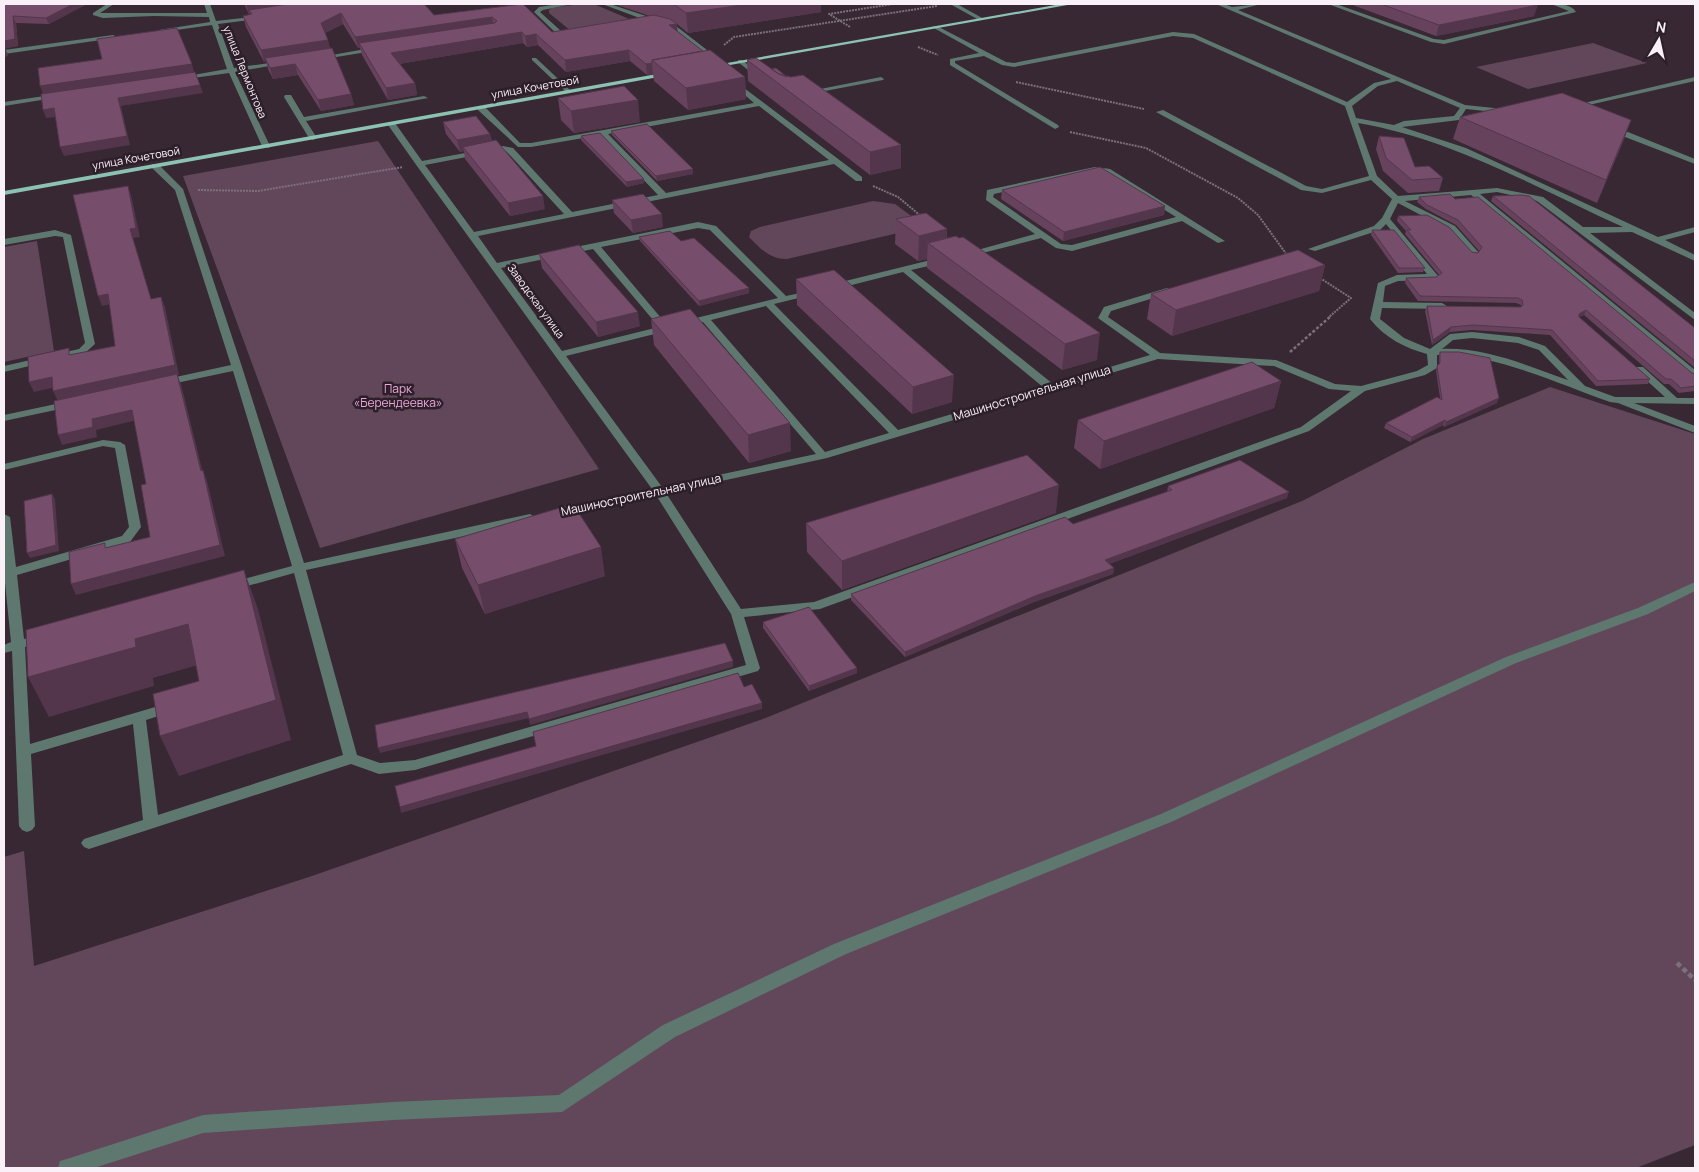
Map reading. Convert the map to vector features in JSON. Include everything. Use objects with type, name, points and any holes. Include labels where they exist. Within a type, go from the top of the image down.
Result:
[{"type":"main road","points":[[702,68],[719,70],[740,61],[1070,4]]},
{"type":"main road","name":"улица Кочетовой","points":[[4,193],[674,73]]},
{"type":"street","points":[[111,4],[95,14],[103,16],[154,14],[211,15]]},
{"type":"street","name":"улица Лермонтова","points":[[207,4],[231,70],[266,146]]},
{"type":"street","points":[[570,4],[541,8],[538,12],[559,33],[579,33]]},
{"type":"street","points":[[605,4],[674,27],[704,50],[719,70],[760,104],[859,179]]},
{"type":"street","points":[[953,4],[981,19]]},
{"type":"street","points":[[1219,4],[1464,107],[1516,112]]},
{"type":"street","points":[[1231,9],[1258,4]]},
{"type":"street","points":[[1331,4],[1432,41],[1444,42],[1573,12],[1571,9],[1554,4]]},
{"type":"street","points":[[157,31],[270,15]]},
{"type":"street","points":[[636,25],[655,22]]},
{"type":"street","points":[[935,27],[1004,64],[1014,65],[1173,34],[1194,36],[1348,105],[1373,177],[1396,199],[1452,228],[1475,253]]},
{"type":"street","points":[[4,52],[118,36]]},
{"type":"street","points":[[309,59],[387,48]]},
{"type":"street","points":[[985,54],[952,60],[952,64],[1055,127]]},
{"type":"street","points":[[534,59],[569,92]]},
{"type":"street","points":[[740,61],[767,82]]},
{"type":"street","points":[[172,79],[289,62]]},
{"type":"street","points":[[1348,105],[1376,84],[1398,79]]},
{"type":"street","points":[[1579,116],[1562,109],[1695,79]]},
{"type":"street","points":[[800,94],[880,80]]},
{"type":"street","points":[[4,104],[63,95]]},
{"type":"street","points":[[288,97],[313,138]]},
{"type":"street","points":[[302,120],[424,98]]},
{"type":"street","points":[[481,108],[518,145],[531,145],[760,104]]},
{"type":"street","points":[[1395,127],[1404,123],[1456,118],[1464,107]]},
{"type":"street","points":[[1160,112],[1304,188],[1322,191],[1373,177]]},
{"type":"street","points":[[1353,120],[1395,127],[1463,150],[1695,258]]},
{"type":"street","name":"Заводская улица","points":[[350,758],[379,769],[416,765],[753,668],[737,614],[660,492],[392,125]]},
{"type":"street","points":[[1606,127],[1695,162]]},
{"type":"street","points":[[602,132],[664,196]]},
{"type":"street","points":[[420,164],[503,148],[510,150],[570,215]]},
{"type":"street","points":[[472,235],[835,161]]},
{"type":"street","points":[[89,843],[350,758],[299,568],[237,367],[179,190],[155,166]]},
{"type":"street","points":[[1183,218],[1072,248],[1059,246],[989,198],[990,192],[1095,169],[1107,171],[1221,241]]},
{"type":"street","points":[[1396,199],[1498,190],[1540,199],[1695,317]]},
{"type":"street","points":[[1473,192],[1695,375]]},
{"type":"street","points":[[1312,249],[1377,228],[1386,219],[1396,199]]},
{"type":"street","points":[[1386,219],[1434,277],[1397,278],[1381,285],[1375,318],[1384,329],[1411,347],[1432,352],[1455,351],[1497,359],[1695,430]]},
{"type":"street","points":[[495,266],[698,225],[713,228],[784,299]]},
{"type":"street","points":[[1581,230],[1634,229]]},
{"type":"street","points":[[1657,240],[1695,229]]},
{"type":"street","points":[[4,242],[55,233],[67,235],[90,344],[82,351],[4,369]]},
{"type":"street","points":[[560,355],[1042,235]]},
{"type":"street","points":[[595,246],[665,329]]},
{"type":"street","points":[[904,269],[1051,388]]},
{"type":"street","points":[[1181,287],[1107,308],[1103,318],[1158,356],[1276,364],[1333,386],[1361,389]]},
{"type":"street","points":[[768,303],[896,434]]},
{"type":"street","points":[[1378,304],[1457,307]]},
{"type":"street","points":[[705,319],[823,456]]},
{"type":"street","points":[[1432,352],[1450,337],[1472,335],[1519,340],[1542,348],[1582,389]]},
{"type":"street","points":[[737,614],[816,606],[1305,429],[1361,389],[1421,373],[1433,366],[1432,352]]},
{"type":"street","name":"Машиностроительная улица","points":[[224,589],[299,568],[433,538],[660,492],[823,456],[1158,356]]},
{"type":"street","points":[[1632,364],[1674,401]]},
{"type":"street","points":[[149,386],[237,367]]},
{"type":"street","points":[[1614,400],[1695,401]]},
{"type":"street","points":[[4,418],[82,401]]},
{"type":"street","points":[[4,467],[103,443],[120,445],[134,527],[126,539],[10,573]]},
{"type":"street","points":[[4,517],[18,645],[27,826]]},
{"type":"street","points":[[67,1168],[203,1124],[393,1110],[562,1103],[669,1031],[840,949],[1166,818],[1511,660],[1644,610],[1695,586]]},
{"type":"street","points":[[4,649],[56,634]]},
{"type":"street","points":[[23,751],[184,704]]},
{"type":"street","points":[[139,717],[151,823]]},
{"type":"path","points":[[853,29],[829,14],[893,4]]},
{"type":"path","points":[[704,50],[722,46],[734,38],[942,5]]},
{"type":"path","points":[[917,46],[952,62]]},
{"type":"path","points":[[1009,80],[1160,112]]},
{"type":"path","points":[[1055,127],[1146,148],[1238,198],[1258,215],[1288,256],[1281,258]]},
{"type":"path","points":[[179,190],[258,191],[420,164]]},
{"type":"path","points":[[859,179],[898,197],[926,220]]},
{"type":"path","points":[[1276,364],[1351,298],[1318,277]]},
{"type":"path","points":[[1677,963],[1695,980]]},
{"type":"green space","points":[[580,4],[596,5],[634,21],[571,31],[549,13],[549,10],[552,8]]},
{"type":"green space","points":[[1593,43],[1647,63],[1528,89],[1476,67]]},
{"type":"green space","name":"Парк «Берендеевка»","points":[[378,141],[599,469],[320,548],[183,176]]},
{"type":"green space","points":[[873,201],[895,204],[918,221],[911,230],[787,259],[770,255],[749,237],[751,231],[760,227]]},
{"type":"green space","points":[[37,241],[54,351],[4,362],[4,247]]},
{"type":"green space","points":[[1550,387],[1695,434],[1695,1145],[1636,1168],[4,1168],[4,857],[24,851],[34,966],[309,877],[763,719],[1302,501],[1423,439]]},
{"type":"building","points":[[4,4],[73,4],[46,18],[13,16],[15,39],[4,41]]},
{"type":"building","points":[[288,4],[424,4],[434,15],[523,4],[552,32],[654,15],[670,19],[677,24],[669,25],[703,51],[652,60],[652,63],[646,64],[629,50],[565,60],[536,34],[525,36],[522,32],[391,53],[415,83],[386,88],[359,43],[495,23],[497,21],[492,17],[355,37],[341,13],[321,23],[328,40],[261,50],[243,16],[252,14],[249,10]]},
{"type":"building","points":[[672,4],[749,4],[686,13]]},
{"type":"building","points":[[1381,4],[1534,4],[1538,5],[1439,25]]},
{"type":"building","points":[[177,28],[192,64],[40,86],[38,68],[102,59],[97,39]]},
{"type":"building","points":[[332,48],[351,94],[318,100],[295,64],[270,68],[265,58]]},
{"type":"building","points":[[710,50],[745,77],[686,88],[652,60]]},
{"type":"building","points":[[756,58],[779,74],[791,77],[803,75],[901,145],[870,152],[747,60]]},
{"type":"building","points":[[776,68],[787,77],[771,69]]},
{"type":"building","points":[[195,72],[200,85],[118,98],[127,136],[60,147],[54,108],[43,110],[41,94]]},
{"type":"building","points":[[624,86],[638,100],[571,111],[558,98]]},
{"type":"building","points":[[1562,93],[1631,120],[1606,180],[1460,117]]},
{"type":"building","points":[[476,116],[490,134],[457,140],[443,122]]},
{"type":"building","points":[[647,124],[693,169],[656,176],[611,131]]},
{"type":"building","points":[[600,133],[644,179],[626,182],[581,136]]},
{"type":"building","points":[[1379,136],[1404,138],[1415,167],[1429,166],[1443,178],[1412,180],[1386,158]]},
{"type":"building","points":[[496,140],[543,196],[508,203],[463,147]]},
{"type":"building","points":[[1100,167],[1165,206],[1064,232],[1002,190]]},
{"type":"building","points":[[128,186],[136,228],[130,229],[151,299],[161,297],[175,365],[53,391],[52,377],[29,382],[28,357],[69,348],[69,355],[115,346],[108,294],[98,296],[73,195]]},
{"type":"building","points":[[643,194],[662,214],[631,220],[612,200]]},
{"type":"building","points":[[1450,194],[1455,199],[1478,197],[1695,374],[1695,386],[1681,388],[1671,379],[1666,379],[1586,310],[1579,314],[1579,317],[1650,379],[1598,381],[1552,330],[1473,325],[1451,327],[1433,340],[1427,306],[1521,307],[1523,305],[1522,300],[1518,298],[1420,296],[1406,278],[1436,277],[1442,273],[1407,230],[1411,230],[1398,216],[1427,215],[1449,227],[1472,252],[1478,253],[1482,247],[1458,220],[1427,205],[1419,197]]},
{"type":"building","points":[[1493,196],[1529,196],[1695,328],[1695,361]]},
{"type":"building","points":[[926,213],[947,229],[919,236],[896,219]]},
{"type":"building","points":[[1372,230],[1394,230],[1425,268],[1399,268]]},
{"type":"building","points":[[670,231],[681,241],[694,238],[749,288],[699,301],[639,237]]},
{"type":"building","points":[[956,236],[959,238],[963,237],[1100,333],[1065,344],[928,243]]},
{"type":"building","points":[[579,245],[638,312],[596,322],[539,254]]},
{"type":"building","points":[[1298,250],[1325,265],[1176,310],[1151,294]]},
{"type":"building","points":[[834,270],[954,375],[913,387],[796,279]]},
{"type":"building","points":[[690,309],[790,423],[748,435],[651,319]]},
{"type":"building","points":[[1440,352],[1459,352],[1490,358],[1499,398],[1446,422],[1445,420],[1412,437],[1386,423],[1437,397],[1442,400],[1437,366],[1440,363]]},
{"type":"building","points":[[1252,362],[1281,381],[1104,441],[1078,420]]},
{"type":"building","points":[[177,374],[201,471],[203,470],[220,545],[71,584],[69,552],[105,543],[105,548],[150,537],[141,485],[146,484],[132,410],[92,419],[93,427],[58,435],[54,401]]},
{"type":"building","points":[[1027,455],[1059,485],[842,561],[806,523]]},
{"type":"building","points":[[1240,460],[1289,492],[1105,560],[1114,568],[1035,596],[905,652],[851,594],[1065,517],[1073,524],[1172,490],[1168,486]]},
{"type":"building","points":[[52,494],[56,545],[27,553],[24,501]]},
{"type":"building","points":[[573,504],[601,547],[478,585],[455,539]]},
{"type":"building","points":[[244,570],[276,700],[160,736],[153,694],[199,681],[188,624],[135,639],[136,647],[28,677],[26,630]]},
{"type":"building","points":[[809,607],[857,668],[809,686],[763,622]]},
{"type":"building","points":[[725,643],[733,661],[529,719],[527,712],[378,748],[375,725]]},
{"type":"building","points":[[738,673],[744,687],[752,684],[762,703],[400,807],[395,786],[536,746],[533,732]]}]
